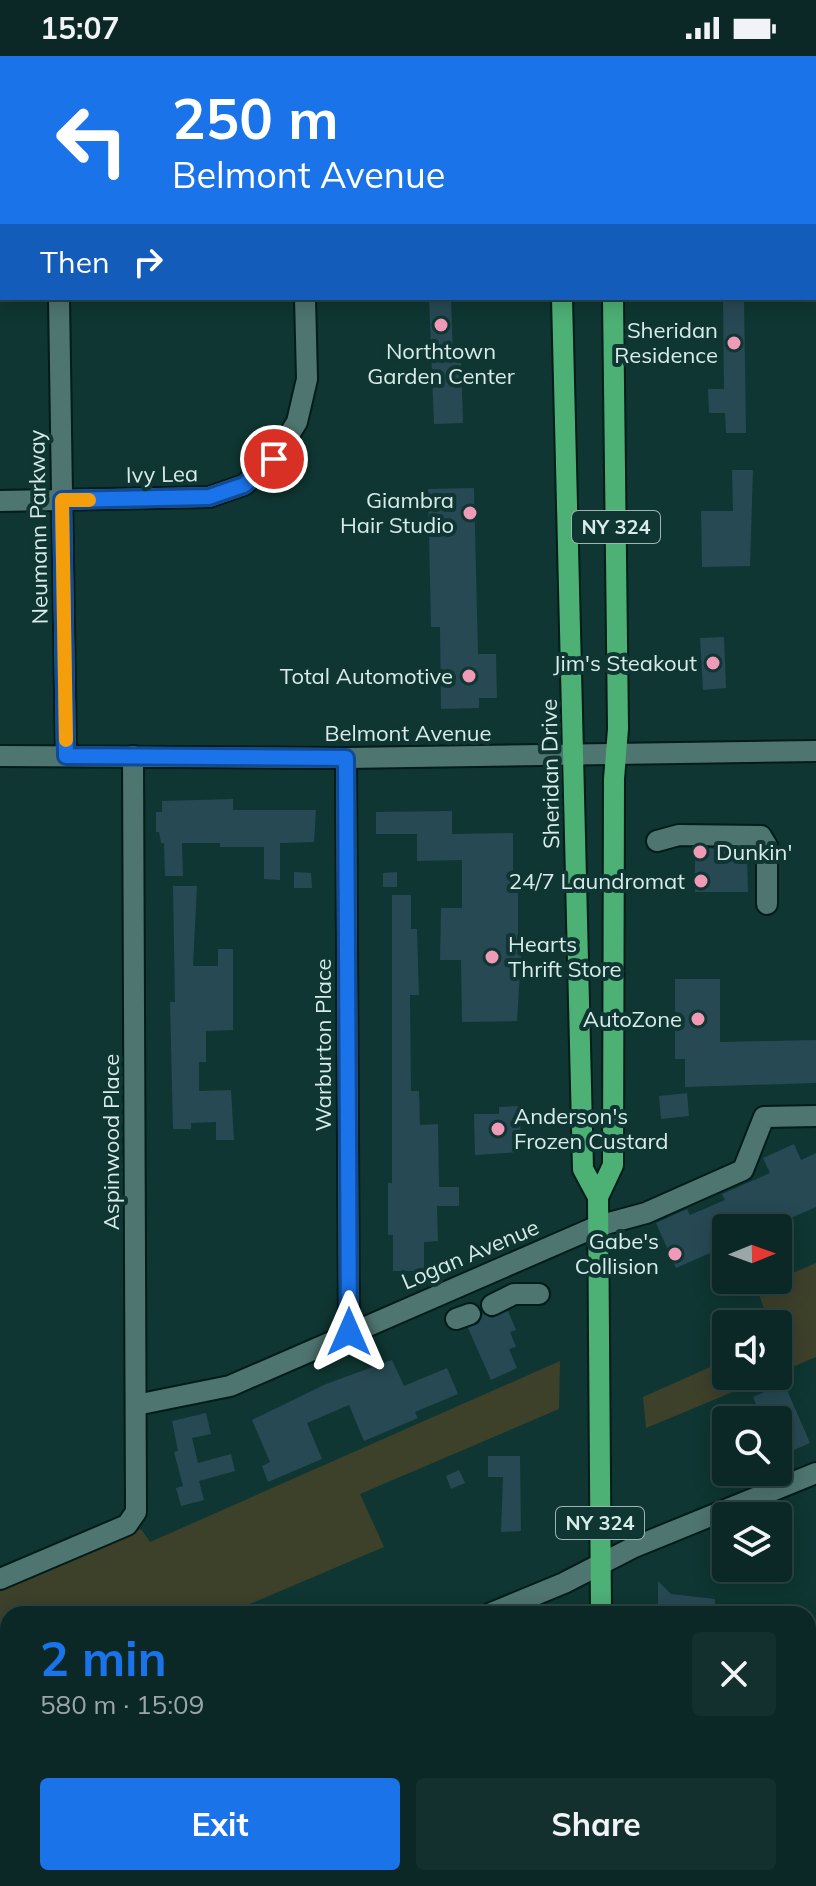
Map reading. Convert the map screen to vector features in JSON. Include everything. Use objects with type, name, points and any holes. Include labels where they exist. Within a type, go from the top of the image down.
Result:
[{"type":"main road","name":"Sheridan Drive","points":[[562,300],[583,1169],[598,1197]]},
{"type":"main road","name":"Sheridan Drive","points":[[601,1606],[598,1197],[613,1165],[616,755],[613,300]]},
{"type":"street","name":"Neumann Parkway","points":[[59,300],[66,756]]},
{"type":"street","name":"Ivy Lea","points":[[0,501],[209,497],[244,485],[262,471],[287,441],[304,401],[305,300]]},
{"type":"street","name":"Belmont Avenue","points":[[0,756],[346,758],[816,751]]},
{"type":"street","name":"Aspinwood Place","points":[[0,1579],[127,1525],[136,1512],[133,756]]},
{"type":"street","name":"Warburton Place","points":[[346,758],[349,1332]]},
{"type":"street","points":[[657,841],[679,835],[761,836],[767,846],[767,904]]},
{"type":"street","name":"Logan Avenue","points":[[136,1405],[230,1386],[598,1226],[646,1213],[743,1170],[764,1117],[816,1116]]},
{"type":"street","points":[[492,1305],[514,1294],[539,1294]]},
{"type":"street","points":[[507,1606],[632,1548],[816,1473]]},
{"type":"green space","points":[[816,1263],[816,1357],[792,1367],[792,1310],[764,1310],[759,1294],[792,1294],[792,1273]]},
{"type":"green space","points":[[560,1361],[559,1409],[360,1494],[384,1547],[245,1606],[0,1606],[0,1590],[141,1529],[150,1542]]},
{"type":"green space","points":[[712,1366],[712,1390],[737,1390],[646,1428],[643,1397]]},
{"type":"building","points":[[429,300],[451,300],[453,360],[461,359],[463,423],[434,424]]},
{"type":"building","name":"Sheridan Residence","points":[[723,300],[744,300],[746,433],[726,433],[725,413],[709,413],[708,389],[724,389]]},
{"type":"building","points":[[732,470],[753,470],[750,566],[702,567],[701,511],[733,511]]},
{"type":"building","points":[[474,488],[478,654],[496,654],[497,698],[479,698],[479,708],[441,709],[440,627],[431,627],[428,489]]},
{"type":"building","name":"Jim's Steakout","points":[[724,637],[726,688],[703,690],[700,638]]},
{"type":"building","points":[[233,799],[233,810],[316,810],[314,842],[280,843],[280,880],[264,879],[264,847],[220,847],[220,843],[182,843],[183,876],[165,876],[164,843],[161,843],[159,832],[156,832],[156,812],[162,812],[162,801]]},
{"type":"building","points":[[452,811],[452,834],[513,833],[513,884],[518,884],[518,938],[522,938],[517,1021],[462,1022],[461,960],[440,960],[441,908],[462,908],[462,860],[417,861],[417,834],[376,834],[376,812]]},
{"type":"building","points":[[695,848],[739,849],[739,858],[747,858],[748,892],[695,892]]},
{"type":"building","points":[[294,872],[311,873],[312,888],[294,888]]},
{"type":"building","points":[[397,872],[397,887],[383,887],[383,873]]},
{"type":"building","points":[[173,886],[197,886],[193,966],[218,966],[218,949],[233,949],[233,1030],[206,1031],[206,1062],[199,1062],[199,1091],[231,1090],[234,1140],[216,1140],[216,1122],[191,1123],[191,1129],[173,1129],[170,1002],[175,1002]]},
{"type":"building","points":[[392,895],[411,895],[411,929],[417,929],[419,995],[410,995],[411,1091],[419,1091],[420,1125],[438,1124],[439,1187],[459,1187],[459,1206],[437,1206],[438,1241],[424,1242],[424,1271],[393,1271],[393,1235],[388,1235],[388,1183],[392,1183]]},
{"type":"building","points":[[675,979],[720,979],[720,1042],[816,1040],[816,1083],[685,1087],[685,1059],[675,1059]]},
{"type":"building","points":[[687,1093],[689,1116],[661,1119],[659,1096]]},
{"type":"building","name":"Anderson's Frozen Custard","points":[[520,1106],[521,1152],[475,1155],[474,1114],[499,1114],[499,1107]]},
{"type":"building","points":[[794,1144],[801,1160],[816,1153],[816,1207],[792,1218],[792,1214],[712,1214],[712,1252],[676,1268],[656,1223],[687,1209],[690,1215],[725,1200],[722,1194],[770,1173],[763,1158]]},
{"type":"building","points":[[508,1311],[516,1330],[510,1332],[516,1347],[509,1349],[517,1368],[491,1380],[468,1328],[479,1323],[483,1314],[492,1318]]},
{"type":"building","points":[[392,1360],[404,1386],[447,1368],[458,1394],[415,1412],[418,1418],[364,1441],[349,1405],[307,1423],[322,1459],[268,1482],[262,1466],[270,1462],[252,1420],[326,1384]]},
{"type":"building","points":[[768,1390],[787,1390],[810,1443],[792,1451],[792,1406],[754,1406],[753,1397]]},
{"type":"building","points":[[206,1413],[211,1434],[192,1438],[198,1463],[231,1454],[235,1471],[199,1481],[204,1500],[181,1506],[176,1488],[183,1486],[174,1452],[178,1451],[172,1421]]},
{"type":"building","points":[[488,1456],[520,1456],[521,1531],[501,1532],[503,1477],[488,1477]]},
{"type":"building","points":[[459,1470],[465,1483],[451,1489],[446,1476]]},
{"type":"building","points":[[658,1581],[671,1594],[715,1599],[715,1606],[658,1606]]},
{"type":"slow traffic","points":[[66,740],[62,500],[89,500]]},
{"type":"place","name":"Northtown Garden Center","points":[[441,325]]},
{"type":"place","name":"Sheridan Residence","points":[[734,343]]},
{"type":"place","name":"Giambra Hair Studio","points":[[470,513]]},
{"type":"place","name":"Jim's Steakout","points":[[713,663]]},
{"type":"place","name":"Total Automotive","points":[[469,676]]},
{"type":"place","name":"Dunkin'","points":[[700,852]]},
{"type":"place","name":"24/7 Laundromat","points":[[701,881]]},
{"type":"place","name":"Hearts Thrift Store","points":[[492,957]]},
{"type":"place","name":"AutoZone","points":[[698,1019]]},
{"type":"place","name":"Anderson's Frozen Custard","points":[[498,1129]]},
{"type":"place","name":"Gabe's Collision","points":[[675,1254]]},
{"type":"route","points":[[274,459],[244,485],[209,497],[62,500],[66,756],[346,758],[349,1332]]}]
